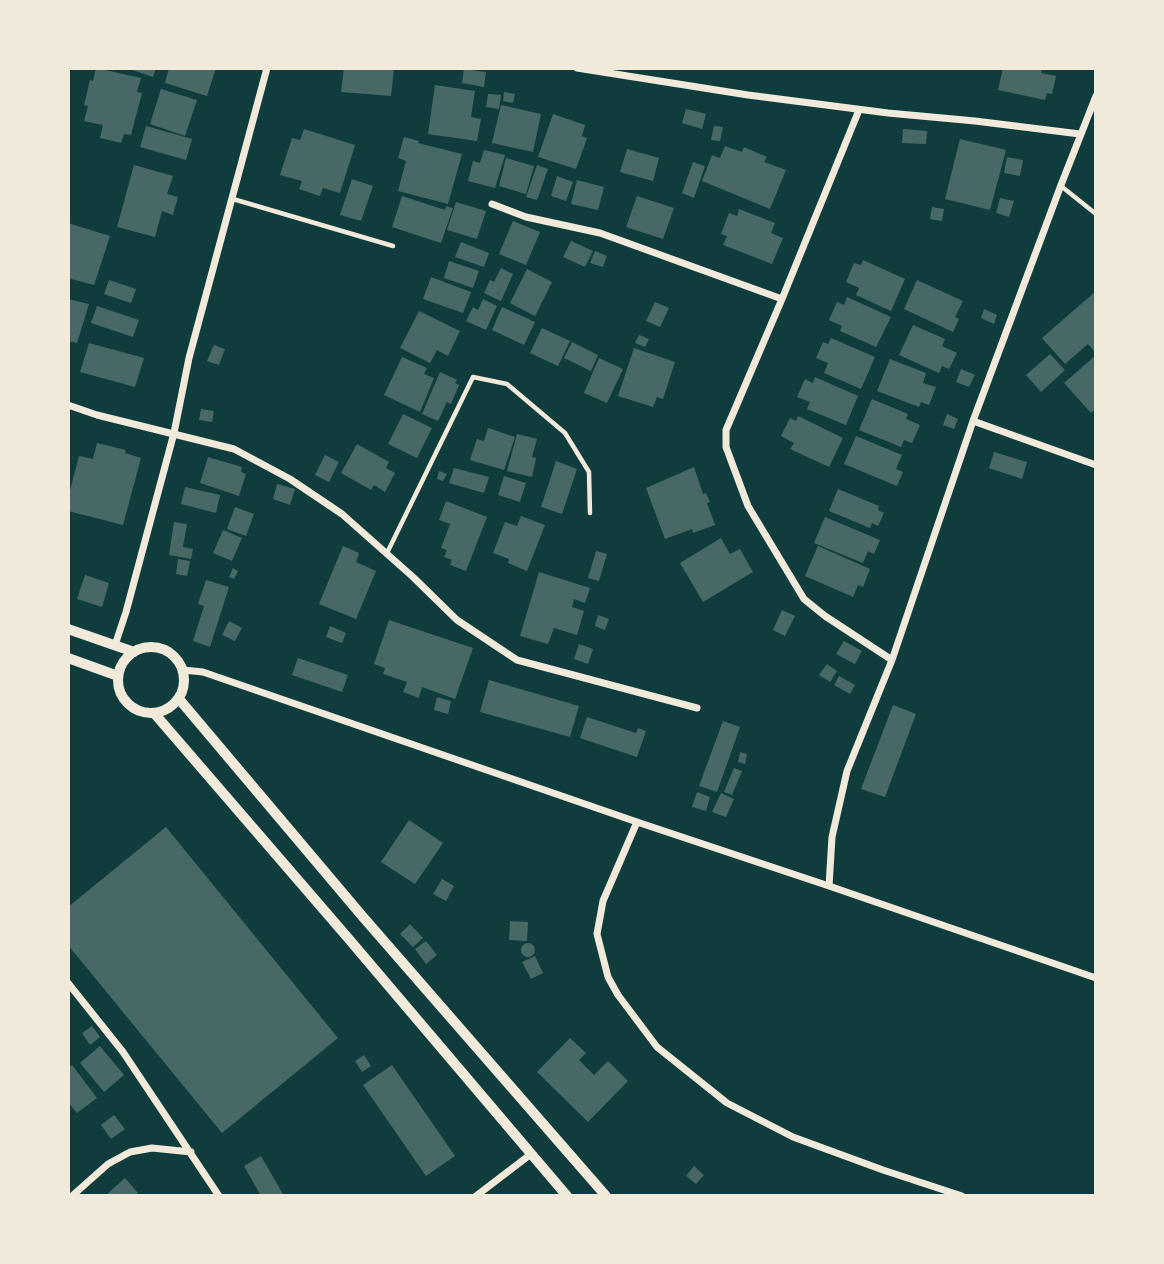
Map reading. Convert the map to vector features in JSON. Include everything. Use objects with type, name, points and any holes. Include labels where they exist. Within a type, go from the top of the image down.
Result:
[{"type":"street","points":[[115,645],[174,433],[189,358],[267,68]]},
{"type":"street","points":[[577,68],[748,96],[1080,134]]},
{"type":"street","points":[[829,886],[832,837],[847,771],[892,660],[974,421],[1060,185],[1096,96]]},
{"type":"street","points":[[859,110],[726,430],[726,447],[748,506],[804,599],[892,660]]},
{"type":"street","points":[[492,204],[526,217],[600,233],[782,299]]},
{"type":"street","points":[[68,405],[97,415],[234,449],[290,479],[342,514],[457,620],[517,660],[697,708]]},
{"type":"street","points":[[974,421],[1096,465]]},
{"type":"street","points":[[68,629],[134,652]]},
{"type":"street","points":[[148,648],[163,649],[175,657],[183,670],[184,685],[179,699],[168,709],[154,713],[139,711],[127,704],[119,691],[118,676],[123,662],[134,652],[148,648]]},
{"type":"street","points":[[68,658],[118,676]]},
{"type":"street","points":[[183,670],[203,672],[1096,978]]},
{"type":"street","points":[[179,699],[363,917],[606,1196]]},
{"type":"street","points":[[154,713],[567,1196]]},
{"type":"street","points":[[637,822],[603,901],[597,934],[608,978],[657,1047],[727,1103],[793,1138],[962,1196]]},
{"type":"street","points":[[68,982],[123,1052],[219,1196]]},
{"type":"street","points":[[72,1196],[108,1164],[130,1152],[152,1149],[191,1152]]},
{"type":"street","points":[[476,1196],[531,1154]]},
{"type":"lane","points":[[1060,185],[1096,215]]},
{"type":"lane","points":[[233,199],[393,246]]},
{"type":"lane","points":[[387,553],[473,377],[507,384],[565,433],[589,472],[590,513]]},
{"type":"building","points":[[96,68],[141,78],[137,92],[142,93],[131,135],[124,134],[121,143],[100,138],[103,125],[84,121],[88,106],[84,105]]},
{"type":"building","points":[[127,68],[156,68],[153,77]]},
{"type":"building","points":[[169,68],[216,68],[207,96],[165,83]]},
{"type":"building","points":[[344,68],[394,68],[391,96],[341,92]]},
{"type":"building","points":[[1003,68],[1042,68],[1041,73],[1056,76],[1052,94],[1047,93],[1045,100],[998,90]]},
{"type":"building","points":[[464,69],[486,72],[484,87],[462,83]]},
{"type":"building","points":[[435,85],[475,91],[471,117],[481,119],[477,141],[428,134]]},
{"type":"building","points":[[161,89],[197,100],[185,136],[150,124]]},
{"type":"building","points":[[504,92],[515,94],[513,103],[503,101]]},
{"type":"building","points":[[488,94],[501,95],[499,109],[486,107]]},
{"type":"building","points":[[501,105],[541,114],[533,152],[492,143]]},
{"type":"building","points":[[686,109],[706,114],[702,129],[682,123]]},
{"type":"building","points":[[553,114],[585,125],[582,136],[587,138],[576,169],[538,157]]},
{"type":"building","points":[[146,126],[192,139],[186,160],[140,147]]},
{"type":"building","points":[[714,126],[723,127],[720,141],[711,140]]},
{"type":"building","points":[[304,129],[355,145],[340,193],[323,188],[320,196],[299,189],[302,181],[280,175],[292,138],[300,140]]},
{"type":"building","points":[[903,129],[927,131],[926,144],[902,143]]},
{"type":"building","points":[[404,137],[462,154],[448,204],[398,191],[406,161],[398,158]]},
{"type":"building","points":[[960,139],[1006,150],[990,210],[945,199]]},
{"type":"building","points":[[725,146],[742,152],[744,147],[767,157],[764,162],[786,170],[770,209],[702,181],[712,155],[720,158]]},
{"type":"building","points":[[627,149],[659,158],[653,181],[620,172]]},
{"type":"building","points":[[484,150],[505,155],[495,188],[468,181],[473,161],[480,163]]},
{"type":"building","points":[[1007,157],[1023,160],[1020,176],[1004,173]]},
{"type":"building","points":[[506,158],[534,166],[526,194],[499,186]]},
{"type":"building","points":[[693,162],[705,166],[694,198],[682,193]]},
{"type":"building","points":[[134,165],[173,176],[167,194],[178,197],[173,215],[162,211],[155,237],[117,227]]},
{"type":"building","points":[[537,165],[548,169],[537,200],[526,197]]},
{"type":"building","points":[[557,176],[573,182],[566,201],[551,196]]},
{"type":"building","points":[[352,179],[373,186],[361,221],[340,215]]},
{"type":"building","points":[[577,180],[604,187],[598,210],[571,204]]},
{"type":"building","points":[[402,196],[445,210],[446,206],[453,208],[441,243],[392,227]]},
{"type":"building","points":[[637,196],[674,208],[663,239],[626,227]]},
{"type":"building","points":[[1000,198],[1014,201],[1009,217],[996,213]]},
{"type":"building","points":[[456,202],[486,211],[477,239],[447,230]]},
{"type":"building","points":[[932,207],[944,209],[942,221],[930,219]]},
{"type":"building","points":[[739,209],[775,223],[771,233],[783,238],[772,264],[723,245],[727,236],[721,234],[729,213],[737,216]]},
{"type":"building","points":[[513,221],[540,232],[526,265],[499,254]]},
{"type":"building","points":[[68,223],[110,236],[94,285],[68,278]]},
{"type":"building","points":[[571,241],[593,251],[585,267],[563,257]]},
{"type":"building","points":[[461,242],[489,253],[484,267],[455,257]]},
{"type":"building","points":[[595,251],[607,256],[603,267],[590,263]]},
{"type":"building","points":[[863,260],[905,279],[891,311],[856,295],[859,288],[846,282],[854,263],[861,265]]},
{"type":"building","points":[[449,261],[479,271],[473,288],[444,278]]},
{"type":"building","points":[[501,268],[513,274],[501,301],[484,293],[490,280],[494,282]]},
{"type":"building","points":[[527,269],[552,282],[535,316],[510,303]]},
{"type":"building","points":[[431,277],[471,292],[463,313],[423,299]]},
{"type":"building","points":[[109,280],[136,289],[131,303],[104,294]]},
{"type":"building","points":[[917,280],[963,301],[955,317],[959,319],[953,332],[904,309]]},
{"type":"building","points":[[1096,291],[1096,353],[1088,344],[1065,364],[1042,338]]},
{"type":"building","points":[[847,297],[891,317],[876,347],[840,331],[842,326],[829,320],[837,302],[844,305]]},
{"type":"building","points":[[68,299],[89,304],[77,343],[68,341]]},
{"type":"building","points":[[483,299],[497,306],[486,330],[466,321],[473,307],[478,310]]},
{"type":"building","points":[[655,302],[669,308],[660,327],[646,321]]},
{"type":"building","points":[[97,306],[139,320],[133,337],[91,323]]},
{"type":"building","points":[[502,307],[535,322],[524,345],[492,330]]},
{"type":"building","points":[[984,309],[997,315],[994,324],[981,318]]},
{"type":"building","points":[[419,311],[460,331],[448,356],[437,350],[430,363],[400,348]]},
{"type":"building","points":[[913,325],[945,339],[942,346],[957,353],[949,369],[942,366],[939,373],[899,355]]},
{"type":"building","points":[[542,328],[570,341],[558,366],[530,353]]},
{"type":"building","points":[[639,335],[649,339],[645,347],[635,343]]},
{"type":"building","points":[[831,338],[875,357],[861,389],[824,373],[828,363],[816,358],[823,342],[828,344]]},
{"type":"building","points":[[572,342],[598,355],[591,371],[564,358]]},
{"type":"building","points":[[89,343],[144,358],[135,387],[80,372]]},
{"type":"building","points":[[214,345],[225,349],[219,365],[207,361]]},
{"type":"building","points":[[634,348],[675,362],[663,399],[657,397],[653,407],[618,396]]},
{"type":"building","points":[[1050,354],[1065,370],[1041,392],[1026,375]]},
{"type":"building","points":[[1096,355],[1096,409],[1091,413],[1064,383]]},
{"type":"building","points":[[402,357],[427,368],[424,374],[434,378],[420,412],[384,395]]},
{"type":"building","points":[[599,358],[623,369],[607,403],[584,393]]},
{"type":"building","points":[[890,359],[926,373],[923,383],[936,387],[929,405],[921,402],[919,407],[877,391]]},
{"type":"building","points":[[961,369],[975,375],[969,387],[956,382]]},
{"type":"building","points":[[440,372],[457,380],[455,383],[459,385],[451,404],[447,402],[438,421],[422,414]]},
{"type":"building","points":[[815,377],[858,396],[846,425],[807,409],[810,402],[797,397],[805,379],[813,383]]},
{"type":"building","points":[[872,399],[908,414],[906,419],[920,425],[912,443],[904,440],[901,447],[859,430]]},
{"type":"building","points":[[201,409],[214,411],[212,422],[199,420]]},
{"type":"building","points":[[403,414],[432,428],[417,458],[388,444]]},
{"type":"building","points":[[947,414],[958,419],[954,429],[943,425]]},
{"type":"building","points":[[798,416],[843,438],[829,467],[790,449],[794,443],[781,436],[790,418],[796,421]]},
{"type":"building","points":[[488,428],[515,437],[504,470],[470,460],[477,439],[484,441]]},
{"type":"building","points":[[517,434],[537,439],[532,457],[536,458],[532,477],[507,471]]},
{"type":"building","points":[[856,436],[902,455],[896,469],[903,472],[897,486],[844,464]]},
{"type":"building","points":[[97,443],[126,450],[125,453],[141,458],[123,525],[68,511],[68,498],[79,456],[93,459]]},
{"type":"building","points":[[357,444],[389,462],[386,468],[395,473],[385,492],[374,485],[371,490],[341,473]]},
{"type":"building","points":[[994,452],[1027,462],[1022,479],[989,468]]},
{"type":"building","points":[[325,455],[339,462],[329,482],[315,475]]},
{"type":"building","points":[[208,457],[242,467],[241,472],[246,474],[239,496],[200,483]]},
{"type":"building","points":[[556,461],[577,469],[562,514],[541,507]]},
{"type":"building","points":[[694,467],[703,494],[706,493],[710,502],[707,503],[715,525],[693,533],[692,529],[665,539],[646,488]]},
{"type":"building","points":[[454,468],[489,477],[484,493],[449,483]]},
{"type":"building","points":[[439,471],[447,474],[443,481],[437,479]]},
{"type":"building","points":[[504,476],[526,483],[520,502],[498,495]]},
{"type":"building","points":[[277,484],[295,489],[290,505],[273,499]]},
{"type":"building","points":[[185,487],[220,495],[216,513],[181,504]]},
{"type":"building","points":[[838,489],[879,506],[878,510],[884,513],[878,526],[872,523],[870,528],[829,511]]},
{"type":"building","points":[[446,501],[487,517],[466,571],[450,565],[452,560],[444,557],[447,550],[441,548],[450,524],[439,520]]},
{"type":"building","points":[[235,507],[254,514],[246,536],[227,529]]},
{"type":"building","points":[[521,516],[545,525],[527,571],[508,563],[509,559],[493,553],[505,522],[517,526]]},
{"type":"building","points":[[825,517],[880,540],[874,554],[868,551],[863,563],[814,543]]},
{"type":"building","points":[[174,522],[187,524],[183,547],[193,549],[191,559],[169,555]]},
{"type":"building","points":[[223,530],[242,538],[232,561],[213,553]]},
{"type":"building","points":[[721,538],[730,554],[740,549],[753,572],[703,602],[680,563]]},
{"type":"building","points":[[343,546],[359,553],[356,562],[376,571],[356,619],[319,604]]},
{"type":"building","points":[[818,546],[870,569],[863,587],[858,585],[853,597],[805,576]]},
{"type":"building","points":[[596,551],[607,554],[599,581],[588,578]]},
{"type":"building","points":[[178,559],[190,561],[187,576],[176,574]]},
{"type":"building","points":[[233,568],[238,571],[234,579],[229,577]]},
{"type":"building","points":[[539,572],[590,588],[585,603],[574,599],[572,607],[584,611],[577,635],[554,628],[548,644],[520,636]]},
{"type":"building","points":[[85,575],[109,583],[102,607],[77,599]]},
{"type":"building","points":[[206,580],[229,587],[210,647],[193,641],[204,606],[198,604]]},
{"type":"building","points":[[782,610],[795,616],[785,636],[773,630]]},
{"type":"building","points":[[598,615],[609,619],[605,630],[595,626]]},
{"type":"building","points":[[389,620],[473,648],[455,699],[422,687],[419,698],[403,692],[407,682],[383,674],[385,668],[374,664]]},
{"type":"building","points":[[229,621],[242,628],[235,641],[222,635]]},
{"type":"building","points":[[330,626],[346,633],[342,643],[326,637]]},
{"type":"building","points":[[844,641],[862,651],[855,664],[836,654]]},
{"type":"building","points":[[579,644],[593,649],[588,664],[574,659]]},
{"type":"building","points":[[298,658],[348,675],[342,692],[292,675]]},
{"type":"building","points":[[827,664],[837,671],[830,682],[819,675]]},
{"type":"building","points":[[839,676],[855,685],[850,694],[834,685]]},
{"type":"building","points":[[489,680],[579,706],[570,737],[480,712]]},
{"type":"building","points":[[437,697],[451,701],[448,714],[434,710]]},
{"type":"building","points":[[893,705],[916,714],[885,797],[861,789]]},
{"type":"building","points":[[587,717],[636,733],[638,728],[646,731],[637,757],[580,738]]},
{"type":"building","points":[[723,721],[740,727],[717,792],[699,786]]},
{"type":"building","points":[[740,752],[747,754],[745,764],[738,762]]},
{"type":"building","points":[[734,768],[742,771],[732,795],[724,792]]},
{"type":"building","points":[[697,792],[710,797],[706,811],[692,807]]},
{"type":"building","points":[[721,793],[734,799],[726,817],[712,812]]},
{"type":"building","points":[[409,820],[443,843],[415,884],[381,862]]},
{"type":"building","points":[[166,827],[338,1038],[222,1133],[68,945],[68,907]]},
{"type":"building","points":[[442,879],[454,886],[446,901],[433,894]]},
{"type":"building","points":[[510,921],[528,922],[527,941],[509,940]]},
{"type":"building","points":[[410,924],[423,938],[413,947],[400,934]]},
{"type":"building","points":[[426,941],[437,955],[426,964],[415,949]]},
{"type":"building","points":[[525,943],[531,943],[535,950],[531,957],[525,957],[521,953],[521,947]]},
{"type":"building","points":[[535,956],[543,973],[531,979],[522,962]]},
{"type":"building","points":[[92,1026],[100,1037],[90,1045],[82,1033]]},
{"type":"building","points":[[570,1038],[586,1053],[579,1060],[594,1075],[608,1061],[628,1081],[588,1122],[537,1072]]},
{"type":"building","points":[[100,1046],[124,1075],[104,1092],[80,1063]]},
{"type":"building","points":[[364,1055],[371,1066],[362,1072],[355,1061]]},
{"type":"building","points":[[72,1065],[97,1098],[77,1113],[68,1102],[68,1068]]},
{"type":"building","points":[[392,1065],[455,1156],[426,1176],[363,1085]]},
{"type":"building","points":[[114,1115],[125,1129],[111,1139],[101,1125]]},
{"type":"building","points":[[261,1156],[284,1196],[261,1196],[244,1166]]},
{"type":"building","points":[[694,1166],[704,1175],[696,1184],[686,1176]]},
{"type":"building","points":[[125,1178],[138,1193],[134,1196],[105,1196]]}]
